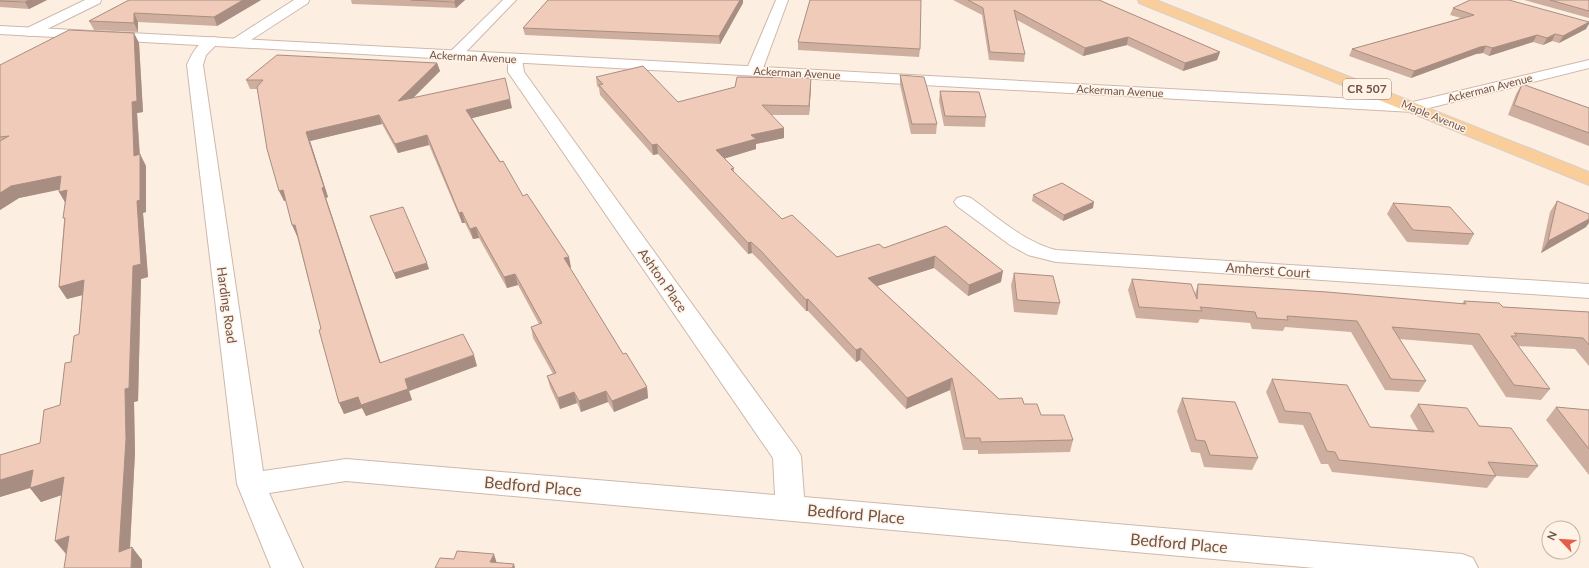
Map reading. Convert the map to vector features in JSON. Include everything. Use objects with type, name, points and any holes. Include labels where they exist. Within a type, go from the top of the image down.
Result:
[{"type":"main road","name":"Maple Avenue","points":[[1144,0],[1414,107],[1589,179]]},
{"type":"street","points":[[30,32],[95,0]]},
{"type":"street","points":[[238,42],[303,0]]},
{"type":"street","points":[[454,56],[510,0]]},
{"type":"street","points":[[754,71],[782,0]]},
{"type":"street","name":"Ackerman Avenue","points":[[0,30],[238,42],[515,60],[754,71],[1414,107],[1589,64]]},
{"type":"street","name":"Harding Road","points":[[213,41],[199,53],[195,65],[251,484],[287,568]]},
{"type":"street","name":"Ashton Place","points":[[515,60],[516,72],[787,456],[790,508]]},
{"type":"street","name":"Amherst Court","points":[[964,202],[1017,241],[1035,251],[1056,256],[1589,291]]},
{"type":"street","name":"Bedford Place","points":[[251,484],[346,470],[1462,568]]},
{"type":"building","points":[[0,0],[29,0],[25,2]]},
{"type":"building","points":[[129,0],[243,0],[214,17],[134,13],[134,23],[89,21]]},
{"type":"building","points":[[411,0],[456,0],[454,2]]},
{"type":"building","points":[[548,0],[740,0],[719,36],[523,28]]},
{"type":"building","points":[[810,0],[921,0],[920,49],[798,42]]},
{"type":"building","points":[[968,0],[1099,0],[1220,52],[1185,63],[1128,37],[1085,48],[1014,10],[1025,54],[990,52],[983,8]]},
{"type":"building","points":[[1470,0],[1509,0],[1589,22],[1563,36],[1555,34],[1547,38],[1537,35],[1492,48],[1486,46],[1480,47],[1414,71],[1352,49],[1474,15],[1453,8]]},
{"type":"building","points":[[1550,0],[1589,0],[1589,11]]},
{"type":"building","points":[[69,30],[134,33],[137,101],[132,102],[134,156],[140,154],[140,200],[137,201],[141,264],[133,266],[129,388],[125,389],[126,439],[119,552],[132,547],[131,568],[64,568],[69,536],[55,541],[64,477],[30,488],[33,470],[0,480],[0,455],[40,443],[44,410],[60,405],[65,363],[71,362],[74,336],[79,334],[84,280],[59,287],[65,218],[63,218],[67,190],[59,192],[61,176],[11,186],[0,193],[0,141],[9,136],[0,137],[0,65]]},
{"type":"building","points":[[277,55],[437,63],[398,101],[505,78],[510,99],[466,110],[500,162],[503,161],[523,196],[527,194],[569,257],[564,258],[623,354],[626,353],[647,387],[612,401],[606,391],[579,401],[574,392],[558,398],[547,376],[556,373],[531,327],[542,323],[515,274],[504,277],[476,227],[470,229],[462,212],[459,213],[427,135],[395,144],[379,115],[306,132],[324,187],[322,188],[380,363],[463,334],[474,355],[405,379],[408,389],[361,405],[358,397],[339,403],[319,330],[321,329],[295,225],[292,225],[283,190],[279,191],[267,149],[257,87],[263,80],[246,80]]},
{"type":"building","points":[[643,66],[678,102],[735,87],[737,77],[811,78],[809,106],[762,105],[784,128],[751,135],[756,139],[716,150],[734,168],[731,169],[782,219],[792,215],[837,257],[879,244],[884,248],[946,226],[1003,271],[969,285],[935,256],[868,278],[999,399],[1022,398],[1024,404],[1037,404],[1041,415],[1064,415],[1073,440],[981,442],[980,438],[965,438],[952,378],[907,398],[861,348],[856,350],[808,299],[806,300],[761,251],[751,242],[748,243],[657,144],[652,145],[599,85],[603,84],[596,77]]},
{"type":"building","points":[[900,75],[924,77],[937,124],[912,124]]},
{"type":"building","points":[[1522,84],[1589,108],[1589,133],[1514,105]]},
{"type":"building","points":[[940,91],[979,92],[986,117],[945,116]]},
{"type":"building","points":[[1062,183],[1094,202],[1064,215],[1033,195]]},
{"type":"building","points":[[1557,201],[1589,214],[1589,219],[1548,241]]},
{"type":"building","points":[[1393,203],[1450,207],[1474,234],[1413,230]]},
{"type":"building","points":[[403,207],[427,263],[394,273],[370,216]]},
{"type":"building","points":[[1014,273],[1053,276],[1060,303],[1017,300]]},
{"type":"building","points":[[1132,279],[1191,284],[1197,299],[1198,284],[1327,292],[1466,304],[1464,301],[1499,303],[1503,307],[1589,312],[1589,345],[1583,338],[1514,333],[1517,336],[1511,336],[1550,389],[1514,385],[1479,334],[1392,327],[1426,381],[1391,379],[1357,321],[1287,316],[1288,320],[1257,318],[1255,312],[1200,307],[1202,311],[1139,307]]},
{"type":"building","points":[[1272,379],[1347,385],[1370,427],[1434,432],[1418,404],[1467,408],[1479,426],[1511,428],[1538,466],[1488,462],[1496,476],[1339,460],[1335,452],[1327,451],[1310,413],[1285,411]]},
{"type":"building","points":[[1182,398],[1235,402],[1258,458],[1210,455],[1205,441],[1196,440]]},
{"type":"building","points":[[1556,407],[1589,410],[1589,449]]},
{"type":"building","points":[[457,551],[494,554],[490,562],[514,564],[512,568],[435,568],[440,558],[454,559]]}]
